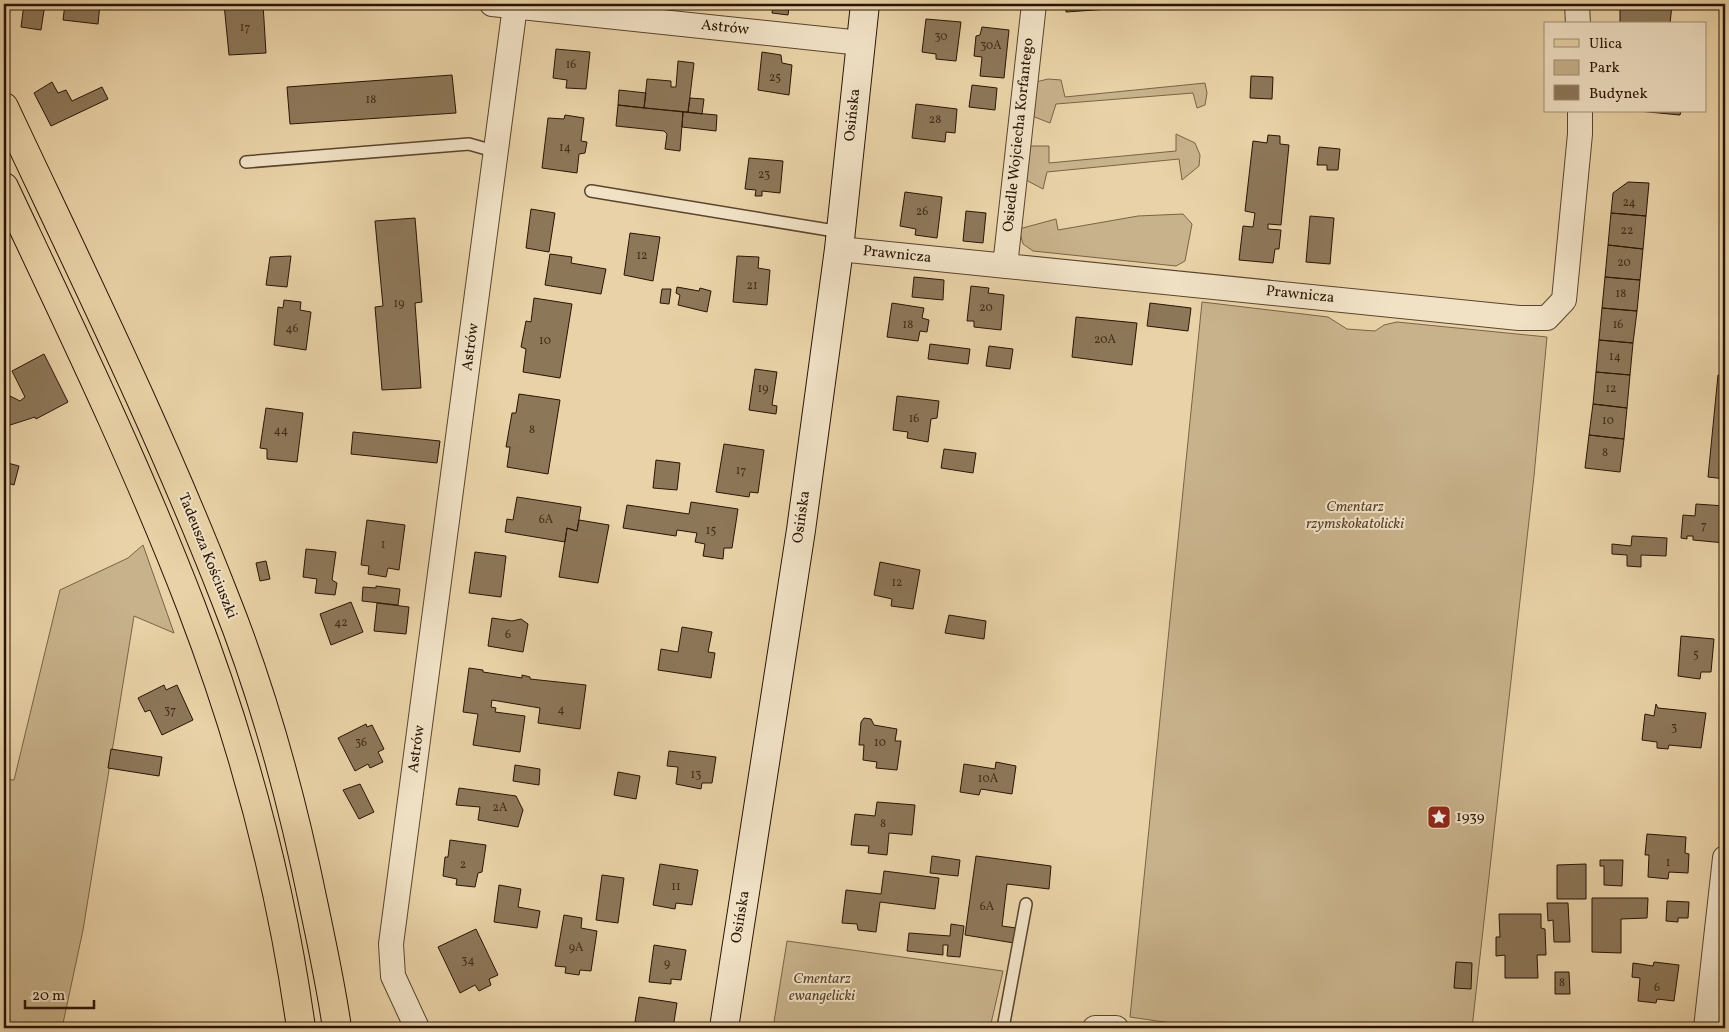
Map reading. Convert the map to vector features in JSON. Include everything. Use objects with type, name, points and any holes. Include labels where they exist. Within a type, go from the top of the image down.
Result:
[{"type":"main road","name":"Tadeusza Kościuszki","points":[[4,107],[124,363],[180,488],[226,600],[264,712],[290,803],[323,945],[338,1027]]},
{"type":"main road","points":[[4,187],[94,378],[147,497],[192,607],[230,719],[256,805],[290,956],[301,1028]]},
{"type":"street","name":"Osińska","points":[[724,1028],[800,530],[840,241],[865,4]]},
{"type":"street","name":"Osiedle Wojciecha Korfantego","points":[[1005,266],[1034,4]]},
{"type":"street","points":[[1577,4],[1578,22]]},
{"type":"street","name":"Astrów","points":[[417,1028],[393,976],[391,944],[497,152],[504,5],[584,9],[861,43]]},
{"type":"street","name":"Prawnicza","points":[[840,241],[1005,266],[1519,318],[1548,318],[1564,300],[1580,134],[1580,112]]},
{"type":"street","points":[[1706,1028],[1725,858]]},
{"type":"street","points":[[1095,1028],[1116,1028]]},
{"type":"lane","points":[[246,162],[469,144],[497,152]]},
{"type":"lane","points":[[591,191],[840,241]]},
{"type":"lane","points":[[1003,1028],[1026,904]]},
{"type":"green space","points":[[1048,79],[1061,80],[1065,97],[1205,83],[1207,93],[1205,105],[1197,108],[1193,93],[1056,104],[1050,123],[1032,116],[1036,82]]},
{"type":"green space","points":[[1176,134],[1195,143],[1200,155],[1199,166],[1182,180],[1179,159],[1047,172],[1043,189],[1024,179],[1028,146],[1049,146],[1049,163],[1176,151]]},
{"type":"green space","points":[[1183,214],[1192,224],[1185,261],[1176,266],[1033,251],[1023,244],[1019,229],[1056,219],[1058,230],[1138,216]]},
{"type":"green space","name":"Cmentarz rzymskokatolicki","points":[[1202,302],[1328,317],[1347,329],[1375,331],[1384,325],[1397,322],[1547,337],[1534,476],[1472,1028],[1204,1028],[1130,1017]]},
{"type":"green space","points":[[143,545],[174,633],[134,616],[83,930],[62,1028],[4,1028],[4,779],[14,780],[60,590],[128,558]]},
{"type":"green space","name":"Cmentarz ewangelicki","points":[[787,941],[1003,971],[990,1028],[773,1028]]},
{"type":"building","points":[[24,4],[45,4],[41,30],[21,27]]},
{"type":"building","points":[[65,4],[100,4],[98,24],[63,20]]},
{"type":"building","points":[[224,4],[263,4],[266,53],[229,55]]},
{"type":"building","points":[[764,4],[799,4],[799,7],[789,7],[788,15],[772,13],[773,5]]},
{"type":"building","points":[[1066,4],[1181,4],[1066,12]]},
{"type":"building","points":[[1620,4],[1672,4],[1670,22],[1620,22]]},
{"type":"building","points":[[926,19],[961,22],[956,61],[936,59],[936,54],[922,52]]},
{"type":"building","points":[[982,27],[1009,30],[1004,78],[980,76],[982,57],[974,56],[976,36],[980,35]]},
{"type":"building","points":[[556,49],[590,52],[586,89],[566,88],[567,80],[553,78]]},
{"type":"building","points":[[762,52],[781,55],[782,63],[792,65],[789,95],[758,90]]},
{"type":"building","points":[[678,61],[694,63],[688,112],[644,108],[647,79],[671,81],[671,87],[676,87]]},
{"type":"building","points":[[452,75],[456,113],[290,124],[287,87]]},
{"type":"building","points":[[1251,76],[1273,77],[1272,99],[1250,98]]},
{"type":"building","points":[[52,82],[58,93],[66,90],[72,101],[102,87],[108,99],[51,126],[34,93]]},
{"type":"building","points":[[972,85],[997,88],[995,110],[969,107]]},
{"type":"building","points":[[619,90],[646,93],[644,108],[618,105]]},
{"type":"building","points":[[690,98],[704,99],[702,114],[688,112]]},
{"type":"building","points":[[916,104],[957,109],[955,133],[946,132],[945,142],[912,138]]},
{"type":"building","points":[[618,105],[683,112],[680,151],[665,149],[667,134],[664,131],[616,126]]},
{"type":"building","points":[[683,112],[717,115],[716,131],[682,127]]},
{"type":"building","points":[[1648,112],[1681,112],[1680,115]]},
{"type":"building","points":[[565,115],[584,118],[581,141],[587,142],[585,153],[579,154],[577,173],[542,168],[548,118],[564,119]]},
{"type":"building","points":[[1268,135],[1280,136],[1280,144],[1289,145],[1281,225],[1268,224],[1268,229],[1281,230],[1279,249],[1275,249],[1273,263],[1239,260],[1243,226],[1253,227],[1255,213],[1245,211],[1253,141],[1267,143]]},
{"type":"building","points":[[1319,147],[1340,149],[1338,170],[1327,170],[1327,165],[1317,165]]},
{"type":"building","points":[[749,158],[783,161],[780,193],[762,191],[762,196],[755,196],[756,190],[745,189]]},
{"type":"building","points":[[1628,182],[1649,183],[1646,216],[1611,213],[1613,193]]},
{"type":"building","points":[[905,192],[942,197],[937,238],[915,235],[916,229],[900,226]]},
{"type":"building","points":[[531,209],[555,213],[549,252],[526,248]]},
{"type":"building","points":[[966,211],[986,213],[983,243],[963,241]]},
{"type":"building","points":[[1611,213],[1646,216],[1643,249],[1608,245]]},
{"type":"building","points":[[1310,216],[1334,218],[1330,264],[1306,262]]},
{"type":"building","points":[[415,218],[422,302],[415,303],[421,388],[382,390],[375,307],[383,306],[375,221]]},
{"type":"building","points":[[630,233],[660,237],[653,281],[624,275]]},
{"type":"building","points":[[1608,245],[1643,249],[1640,280],[1605,277]]},
{"type":"building","points":[[550,254],[572,257],[571,263],[606,269],[601,294],[545,285]]},
{"type":"building","points":[[291,256],[287,287],[266,285],[270,257]]},
{"type":"building","points":[[737,256],[759,257],[758,268],[770,270],[767,305],[733,302]]},
{"type":"building","points":[[914,277],[944,280],[943,300],[912,297]]},
{"type":"building","points":[[1605,277],[1640,280],[1637,311],[1602,308]]},
{"type":"building","points":[[971,286],[989,288],[988,293],[1004,295],[1001,330],[974,327],[974,321],[967,321]]},
{"type":"building","points":[[677,287],[699,291],[700,288],[711,291],[707,312],[678,305],[680,295],[676,293]]},
{"type":"building","points":[[662,289],[671,289],[669,304],[660,303]]},
{"type":"building","points":[[1725,290],[1725,357],[1720,356]]},
{"type":"building","points":[[534,298],[572,304],[560,378],[523,372],[526,349],[521,347],[526,321],[531,322]]},
{"type":"building","points":[[284,300],[301,302],[300,310],[311,312],[306,350],[274,345],[278,307],[283,308]]},
{"type":"building","points":[[892,303],[924,308],[922,318],[929,320],[927,332],[920,331],[918,341],[887,337]]},
{"type":"building","points":[[1150,303],[1191,308],[1188,331],[1147,326]]},
{"type":"building","points":[[1602,308],[1637,311],[1633,343],[1599,340]]},
{"type":"building","points":[[1076,317],[1137,323],[1132,365],[1072,357]]},
{"type":"building","points":[[1599,340],[1633,343],[1630,375],[1596,372]]},
{"type":"building","points":[[930,344],[970,349],[968,364],[928,359]]},
{"type":"building","points":[[989,346],[1013,349],[1010,369],[986,366]]},
{"type":"building","points":[[44,354],[68,402],[36,419],[35,417],[4,427],[4,393],[20,401],[25,397],[12,371]]},
{"type":"building","points":[[755,369],[777,372],[772,405],[777,406],[776,414],[749,410]]},
{"type":"building","points":[[1596,372],[1630,375],[1627,408],[1593,404]]},
{"type":"building","points":[[1718,375],[1725,376],[1725,479],[1708,477]]},
{"type":"building","points":[[519,394],[560,400],[548,474],[507,467],[510,447],[506,447],[512,413],[516,413]]},
{"type":"building","points":[[897,396],[939,401],[937,418],[931,419],[928,442],[907,438],[908,432],[893,430]]},
{"type":"building","points":[[1593,404],[1627,408],[1624,439],[1589,435]]},
{"type":"building","points":[[266,408],[303,413],[297,462],[267,459],[267,449],[260,448]]},
{"type":"building","points":[[353,432],[440,441],[437,463],[351,454]]},
{"type":"building","points":[[1589,435],[1624,439],[1620,472],[1585,468]]},
{"type":"building","points":[[724,444],[764,450],[758,493],[750,492],[749,497],[716,492]]},
{"type":"building","points":[[944,449],[976,453],[973,473],[941,468]]},
{"type":"building","points":[[656,460],[680,463],[677,490],[653,488]]},
{"type":"building","points":[[4,462],[19,466],[14,485],[4,482]]},
{"type":"building","points":[[517,497],[581,507],[577,531],[567,528],[565,542],[505,532],[507,519],[513,520]]},
{"type":"building","points":[[691,502],[738,509],[732,548],[724,548],[723,559],[703,556],[705,544],[695,542],[697,533],[677,530],[676,536],[623,528],[627,505],[689,514]]},
{"type":"building","points":[[1696,504],[1725,506],[1725,543],[1693,540],[1693,536],[1687,536],[1687,539],[1681,538],[1683,515],[1695,516]]},
{"type":"building","points":[[367,520],[405,525],[399,570],[388,568],[386,577],[368,574],[369,566],[361,565]]},
{"type":"building","points":[[579,520],[609,525],[598,583],[559,577],[567,528],[577,531]]},
{"type":"building","points":[[1632,536],[1667,538],[1666,556],[1641,555],[1641,567],[1627,566],[1627,555],[1612,554],[1612,544],[1631,546]]},
{"type":"building","points":[[306,549],[336,552],[332,580],[337,583],[335,595],[315,593],[317,579],[303,577]]},
{"type":"building","points":[[475,552],[506,556],[501,597],[469,593]]},
{"type":"building","points":[[266,561],[270,579],[260,581],[256,563]]},
{"type":"building","points":[[880,562],[920,570],[913,609],[891,606],[892,599],[874,595]]},
{"type":"building","points":[[376,586],[400,589],[398,605],[362,601],[363,587],[376,588]]},
{"type":"building","points":[[351,602],[363,632],[331,645],[320,614]]},
{"type":"building","points":[[377,603],[409,607],[406,634],[374,631]]},
{"type":"building","points":[[949,615],[986,621],[984,639],[945,633]]},
{"type":"building","points":[[492,618],[512,621],[521,619],[528,624],[523,652],[488,646]]},
{"type":"building","points":[[682,627],[712,632],[708,652],[715,653],[711,678],[658,670],[661,649],[678,652]]},
{"type":"building","points":[[1681,636],[1714,639],[1711,672],[1701,672],[1700,679],[1678,676]]},
{"type":"building","points":[[469,668],[522,678],[522,675],[530,677],[530,679],[586,685],[580,729],[538,723],[540,708],[492,700],[491,707],[496,708],[495,712],[525,716],[520,752],[473,745],[478,714],[463,712]]},
{"type":"building","points":[[164,685],[166,690],[177,685],[193,720],[162,735],[150,710],[145,712],[138,698]]},
{"type":"building","points":[[1656,704],[1658,708],[1706,713],[1701,748],[1669,745],[1668,749],[1657,748],[1657,742],[1642,740],[1645,714],[1654,716]]},
{"type":"building","points":[[864,718],[871,719],[874,725],[897,729],[895,741],[901,741],[897,770],[876,768],[877,762],[863,760],[864,745],[859,745],[861,722]]},
{"type":"building","points":[[366,724],[367,727],[372,725],[384,749],[378,752],[383,762],[370,768],[368,764],[355,771],[338,738]]},
{"type":"building","points":[[111,749],[162,757],[159,776],[108,768]]},
{"type":"building","points":[[669,751],[716,757],[712,783],[702,783],[701,789],[676,784],[678,767],[667,766]]},
{"type":"building","points":[[996,762],[1016,766],[1012,794],[981,789],[979,795],[960,792],[964,764],[995,769]]},
{"type":"building","points":[[515,765],[540,769],[539,785],[513,781]]},
{"type":"building","points":[[618,772],[640,776],[636,799],[614,795]]},
{"type":"building","points":[[360,784],[374,812],[359,819],[343,790]]},
{"type":"building","points":[[459,788],[516,796],[523,810],[518,827],[478,820],[480,807],[456,805]]},
{"type":"building","points":[[877,802],[915,805],[912,835],[889,833],[887,855],[868,853],[869,846],[851,845],[855,814],[875,816]]},
{"type":"building","points":[[1647,834],[1686,837],[1685,853],[1689,854],[1688,873],[1669,872],[1668,879],[1648,877],[1649,855],[1645,855]]},
{"type":"building","points":[[450,840],[486,845],[482,872],[478,873],[475,887],[456,885],[457,879],[443,876],[445,857],[448,857]]},
{"type":"building","points":[[932,856],[960,860],[958,876],[930,873]]},
{"type":"building","points":[[976,856],[1051,866],[1049,889],[1007,884],[1002,926],[1016,928],[1014,943],[965,935]]},
{"type":"building","points":[[1600,860],[1623,860],[1622,886],[1604,885],[1604,866],[1600,866]]},
{"type":"building","points":[[660,864],[698,870],[692,905],[676,903],[675,909],[653,905]]},
{"type":"building","points":[[1586,864],[1586,899],[1557,899],[1557,865]]},
{"type":"building","points":[[884,871],[939,878],[935,909],[880,902],[876,932],[858,930],[857,924],[842,923],[846,890],[881,894]]},
{"type":"building","points":[[602,875],[624,878],[618,923],[596,920]]},
{"type":"building","points":[[499,885],[521,889],[518,907],[540,911],[537,928],[494,922]]},
{"type":"building","points":[[1592,898],[1648,898],[1647,918],[1621,919],[1621,953],[1592,952]]},
{"type":"building","points":[[1667,901],[1689,902],[1688,918],[1678,918],[1678,922],[1666,921]]},
{"type":"building","points":[[1547,903],[1568,903],[1570,942],[1554,942],[1553,920],[1548,921]]},
{"type":"building","points":[[1499,914],[1541,914],[1541,928],[1545,929],[1546,955],[1537,955],[1538,978],[1505,978],[1505,955],[1496,956],[1496,937],[1500,937]]},
{"type":"building","points":[[564,915],[582,918],[581,928],[597,931],[591,971],[580,970],[579,975],[565,973],[566,967],[555,966]]},
{"type":"building","points":[[951,924],[964,926],[960,957],[947,956],[948,945],[943,945],[943,955],[907,951],[909,933],[950,936]]},
{"type":"building","points":[[476,929],[498,975],[489,979],[491,985],[479,991],[475,985],[460,993],[438,947]]},
{"type":"building","points":[[654,945],[686,950],[681,980],[671,979],[671,984],[649,982]]},
{"type":"building","points":[[1456,962],[1472,963],[1471,989],[1454,988]]},
{"type":"building","points":[[1654,962],[1679,965],[1674,1001],[1657,999],[1656,1003],[1638,1001],[1640,978],[1632,977],[1633,963],[1653,966]]},
{"type":"building","points":[[1555,972],[1569,972],[1570,994],[1555,994]]},
{"type":"building","points":[[639,997],[677,1003],[673,1028],[639,1028],[640,1023],[635,1022]]},
{"type":"place","name":"1939","points":[[1439,817]]}]
